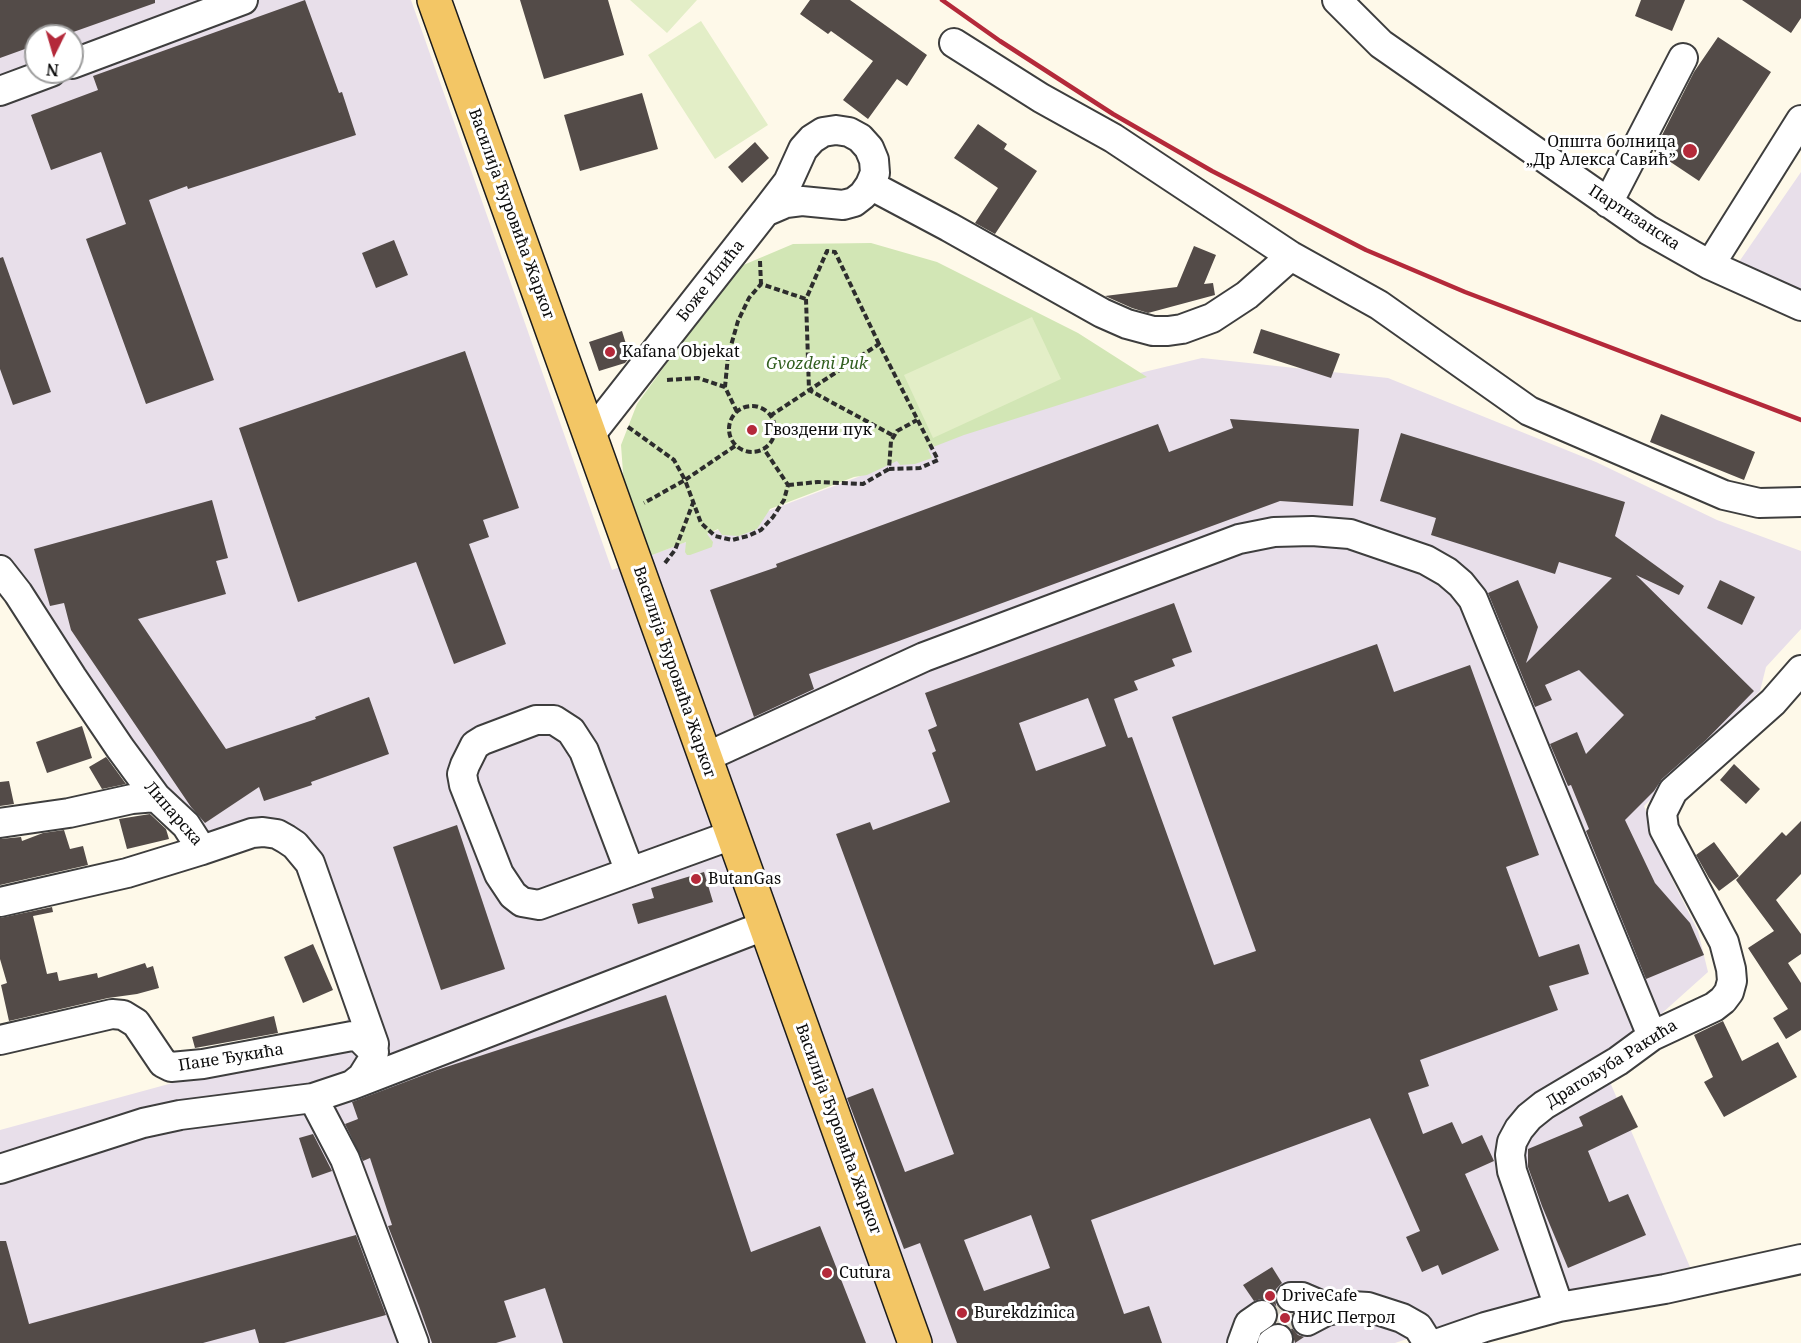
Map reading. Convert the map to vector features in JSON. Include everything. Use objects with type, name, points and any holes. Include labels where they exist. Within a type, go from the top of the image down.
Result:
[{"type":"main road","name":"Василија Ђуровића Жарког","points":[[434,0],[599,424],[619,516],[915,1343]]},
{"type":"street","points":[[84,60],[243,0]]},
{"type":"street","name":"Партизанска","points":[[1337,0],[1380,44],[1648,230],[1710,265],[1801,306]]},
{"type":"street","points":[[954,43],[1041,98],[1113,138],[1291,256],[1378,305],[1529,411],[1724,495],[1759,503],[1801,502]]},
{"type":"street","points":[[1608,203],[1683,58]]},
{"type":"street","points":[[0,91],[24,82]]},
{"type":"street","points":[[1710,265],[1801,120]]},
{"type":"street","name":"Боже Илића","points":[[599,424],[788,182],[803,149],[812,139],[823,132],[836,130],[849,132],[860,138],[869,148],[874,160],[874,173],[870,185]]},
{"type":"street","points":[[765,212],[786,203],[802,201],[843,205],[854,202],[870,185],[1102,313],[1127,324],[1154,331],[1182,329],[1212,318],[1247,295],[1291,256]]},
{"type":"street","points":[[704,758],[924,657],[1239,539],[1274,532],[1312,531],[1350,534],[1426,560],[1447,572],[1473,599],[1652,1036]]},
{"type":"street","name":"Липарска","points":[[0,570],[18,593],[72,677],[156,797],[186,825],[202,850],[252,833],[263,832],[277,834],[286,839],[310,863],[372,1035],[374,1052]]},
{"type":"street","name":"Драгољуба Ракића","points":[[1559,1307],[1512,1171],[1510,1155],[1512,1142],[1529,1117],[1544,1105],[1618,1061],[1652,1036],[1714,1007],[1729,992],[1732,981],[1731,969],[1724,942],[1664,829],[1662,813],[1673,791],[1773,702],[1801,670]]},
{"type":"street","points":[[630,872],[584,751],[571,731],[554,720],[536,720],[475,745],[462,774],[464,785],[499,874],[513,895],[522,902],[539,905],[630,872],[732,835]]},
{"type":"street","points":[[0,823],[156,797]]},
{"type":"street","points":[[0,902],[127,873],[202,850]]},
{"type":"street","points":[[0,1169],[143,1123],[180,1115],[313,1098],[764,926]]},
{"type":"street","name":"Пане Ђукића","points":[[0,1040],[112,1014],[123,1016],[136,1023],[163,1062],[171,1067],[203,1064],[352,1036],[360,1038],[374,1052]]},
{"type":"street","points":[[352,1085],[367,1070],[374,1052]]},
{"type":"street","points":[[313,1098],[345,1159],[414,1343]]},
{"type":"street","points":[[1439,1343],[1485,1327],[1559,1307],[1665,1289],[1801,1259]]},
{"type":"street","points":[[1310,1308],[1351,1306],[1385,1312],[1418,1327],[1428,1343]]},
{"type":"street","points":[[1243,1343],[1249,1324],[1270,1331]]},
{"type":"path","points":[[788,485],[818,482],[863,484],[889,469],[920,468],[938,460],[879,344],[836,252],[827,251],[806,299],[809,390]]},
{"type":"path","points":[[736,412],[725,387],[728,356],[738,321],[749,298],[761,284],[806,299]]},
{"type":"path","points":[[770,416],[879,344]]},
{"type":"path","points":[[661,388],[667,380],[698,378],[725,387]]},
{"type":"path","points":[[809,390],[894,436]]},
{"type":"path","points":[[758,407],[770,416],[775,429],[774,437],[764,449],[749,452],[735,446],[731,439],[729,425],[736,412],[743,408],[758,407]]},
{"type":"path","points":[[889,469],[891,441],[897,431],[917,420]]},
{"type":"path","points":[[631,430],[637,422]]},
{"type":"path","points":[[599,424],[631,430],[674,460],[686,480],[701,523],[715,536],[732,540],[748,537],[761,530],[784,500],[788,485],[764,449]]},
{"type":"path","points":[[619,516],[686,480],[735,446]]},
{"type":"path","points":[[642,581],[668,561],[675,550],[693,502]]},
{"type":"shaded area","points":[[0,0],[411,0],[612,570],[858,477],[1053,394],[1202,358],[1388,378],[1596,462],[1717,520],[1801,551],[1801,629],[1766,667],[1760,691],[1644,806],[1669,873],[1698,931],[1708,972],[1603,1066],[1690,1267],[1463,1320],[1395,1343],[0,1343],[0,1130],[345,1036],[351,990],[292,863],[267,827],[216,838],[173,826],[0,587]]},
{"type":"shaded area","points":[[1801,172],[1801,312],[1723,285]]},
{"type":"green space","points":[[630,0],[697,0],[667,33]]},
{"type":"green space","points":[[701,21],[768,125],[715,159],[648,55]]},
{"type":"green space","name":"Gvozdeni Puk","points":[[871,243],[937,262],[1078,333],[1147,377],[964,435],[928,449],[932,458],[915,464],[900,465],[897,461],[867,475],[854,477],[770,509],[757,529],[739,536],[722,535],[718,529],[707,534],[713,542],[712,547],[690,555],[685,552],[686,542],[647,557],[625,500],[621,445],[637,404],[698,320],[741,266],[793,244]]},
{"type":"green space","points":[[1032,317],[1061,379],[933,438],[904,375]]},
{"type":"building","points":[[0,0],[155,0],[155,3],[84,28],[84,24],[24,24],[24,49],[0,58]]},
{"type":"building","points":[[305,0],[339,93],[342,92],[356,135],[188,189],[187,186],[149,200],[214,380],[146,404],[86,239],[126,224],[101,152],[51,170],[31,115],[98,90],[93,76]]},
{"type":"building","points":[[520,0],[608,0],[624,55],[544,79]]},
{"type":"building","points":[[810,0],[850,0],[927,55],[907,86],[897,79],[868,119],[843,100],[873,61],[831,31],[828,34],[800,14]]},
{"type":"building","points":[[1641,0],[1685,0],[1672,31],[1635,16]]},
{"type":"building","points":[[1742,0],[1801,0],[1801,18],[1791,33]]},
{"type":"building","points":[[1718,37],[1771,72],[1699,181],[1654,151],[1694,72]]},
{"type":"building","points":[[642,93],[658,149],[580,171],[564,115]]},
{"type":"building","points":[[978,124],[1007,144],[1004,149],[1037,171],[995,234],[975,223],[998,188],[954,158]]},
{"type":"building","points":[[755,142],[769,158],[742,183],[728,167]]},
{"type":"building","points":[[394,240],[408,275],[376,288],[362,253]]},
{"type":"building","points":[[1194,246],[1216,255],[1204,284],[1213,283],[1215,295],[1148,313],[1105,296],[1177,287]]},
{"type":"building","points":[[3,257],[51,392],[13,405],[0,369],[0,258]]},
{"type":"building","points":[[1261,329],[1340,354],[1331,378],[1253,353]]},
{"type":"building","name":"Kafana Objekat","points":[[622,331],[630,357],[625,363],[599,371],[589,342]]},
{"type":"building","points":[[465,351],[519,508],[483,520],[489,537],[469,544],[506,644],[454,664],[416,562],[298,602],[239,428]]},
{"type":"building","points":[[1661,414],[1755,452],[1744,480],[1650,442]]},
{"type":"building","points":[[1230,419],[1359,429],[1353,506],[1280,501],[809,674],[814,689],[754,717],[710,590],[1158,424],[1169,452],[1233,428]]},
{"type":"building","points":[[1401,433],[1625,502],[1615,536],[1684,586],[1679,595],[1636,575],[1754,691],[1706,740],[1662,779],[1654,791],[1625,820],[1655,883],[1690,923],[1704,955],[1646,979],[1586,831],[1589,829],[1571,785],[1568,786],[1550,744],[1577,732],[1586,754],[1624,715],[1579,670],[1545,685],[1552,700],[1535,707],[1488,593],[1518,580],[1538,627],[1526,663],[1612,578],[1559,562],[1555,574],[1431,535],[1436,518],[1380,501]]},
{"type":"building","points":[[212,500],[228,558],[216,561],[226,594],[138,619],[226,749],[316,719],[315,717],[369,697],[389,754],[311,782],[312,785],[264,801],[259,787],[205,823],[191,807],[71,630],[64,603],[50,606],[34,549]]},
{"type":"building","points":[[1720,580],[1755,597],[1742,625],[1707,608]]},
{"type":"building","points":[[1174,603],[1192,652],[1172,659],[1175,666],[1134,681],[1138,690],[1114,699],[1128,738],[1132,737],[1214,965],[1256,951],[1172,717],[1377,644],[1394,692],[1470,665],[1539,855],[1506,867],[1539,957],[1579,944],[1589,974],[1549,986],[1558,1010],[1420,1060],[1429,1086],[1408,1093],[1423,1134],[1452,1122],[1462,1144],[1482,1135],[1494,1161],[1465,1174],[1499,1250],[1442,1275],[1438,1265],[1422,1272],[1406,1237],[1420,1231],[1370,1118],[1091,1220],[1124,1314],[1149,1306],[1162,1343],[957,1343],[920,1243],[904,1249],[847,1098],[873,1088],[905,1172],[954,1154],[836,834],[870,822],[873,830],[950,802],[932,753],[936,751],[928,730],[937,726],[925,693]],"holes":[[[1088,698],[1106,746],[1036,771],[1019,723]],[[1031,1215],[1050,1268],[984,1291],[964,1240]]]},
{"type":"building","points":[[82,726],[92,758],[47,773],[36,742]]},
{"type":"building","points":[[106,757],[126,784],[102,789],[89,767]]},
{"type":"building","points":[[1734,764],[1760,789],[1746,804],[1720,780]]},
{"type":"building","points":[[9,781],[14,804],[0,806],[0,782]]},
{"type":"building","points":[[150,814],[166,829],[169,839],[127,849],[119,819]]},
{"type":"building","points":[[1801,821],[1801,874],[1776,900],[1801,934],[1801,954],[1788,963],[1801,983],[1801,1030],[1786,1039],[1773,1018],[1788,1009],[1748,948],[1774,931],[1736,880],[1782,832],[1786,836]]},
{"type":"building","points":[[457,825],[505,969],[441,990],[393,847]]},
{"type":"building","points":[[64,830],[70,849],[83,846],[88,865],[0,885],[0,839],[21,837],[22,841],[43,833]]},
{"type":"building","points":[[1714,842],[1739,876],[1719,891],[1696,855]]},
{"type":"building","points":[[704,872],[713,902],[638,924],[632,904],[654,898],[651,888]]},
{"type":"building","points":[[52,907],[53,912],[33,916],[47,974],[57,972],[59,981],[97,973],[98,978],[145,963],[147,968],[153,966],[159,988],[9,1021],[1,985],[7,983],[0,959],[0,918]]},
{"type":"building","points":[[313,944],[333,990],[303,1003],[284,957]]},
{"type":"building","points":[[666,995],[751,1252],[820,1226],[866,1343],[563,1343],[545,1288],[504,1301],[516,1337],[496,1343],[432,1343],[388,1226],[392,1225],[370,1158],[363,1161],[345,1124],[358,1119],[352,1102],[437,1070]]},
{"type":"building","points":[[274,1016],[278,1033],[195,1048],[192,1037]]},
{"type":"building","points":[[1723,1021],[1742,1061],[1778,1042],[1797,1077],[1724,1117],[1704,1082],[1713,1077],[1694,1035]]},
{"type":"building","points":[[1622,1095],[1638,1127],[1588,1151],[1609,1202],[1628,1194],[1646,1235],[1568,1268],[1528,1167],[1528,1149],[1583,1126],[1579,1117]]},
{"type":"building","points":[[313,1134],[332,1171],[312,1178],[299,1138]]},
{"type":"building","points":[[356,1235],[386,1315],[284,1343],[259,1343],[255,1329],[203,1343],[0,1343],[0,1241],[6,1241],[29,1324]]},
{"type":"building","points":[[1272,1267],[1282,1283],[1276,1289],[1276,1305],[1283,1312],[1293,1314],[1292,1328],[1298,1335],[1304,1337],[1295,1343],[1291,1329],[1285,1324],[1277,1323],[1278,1314],[1275,1305],[1268,1300],[1254,1301],[1243,1285]]},
{"type":"tunnel","points":[[1270,1326],[1298,1308]]},
{"type":"railway","points":[[942,0],[1000,41],[1113,114],[1212,171],[1366,250],[1465,292],[1801,420]]},
{"type":"place","name":"Општа болница „Др Алекса Савић”","points":[[1690,151]]},
{"type":"place","name":"Kafana Objekat","points":[[610,352]]},
{"type":"place","name":"Гвоздени пук","points":[[752,430]]},
{"type":"place","name":"ButanGas","points":[[696,879]]},
{"type":"place","name":"Cutura","points":[[827,1273]]},
{"type":"place","name":"DriveCafe","points":[[1270,1296]]},
{"type":"place","name":"Burekdzinica","points":[[962,1313]]},
{"type":"place","name":"НИС Петрол","points":[[1285,1318]]}]
